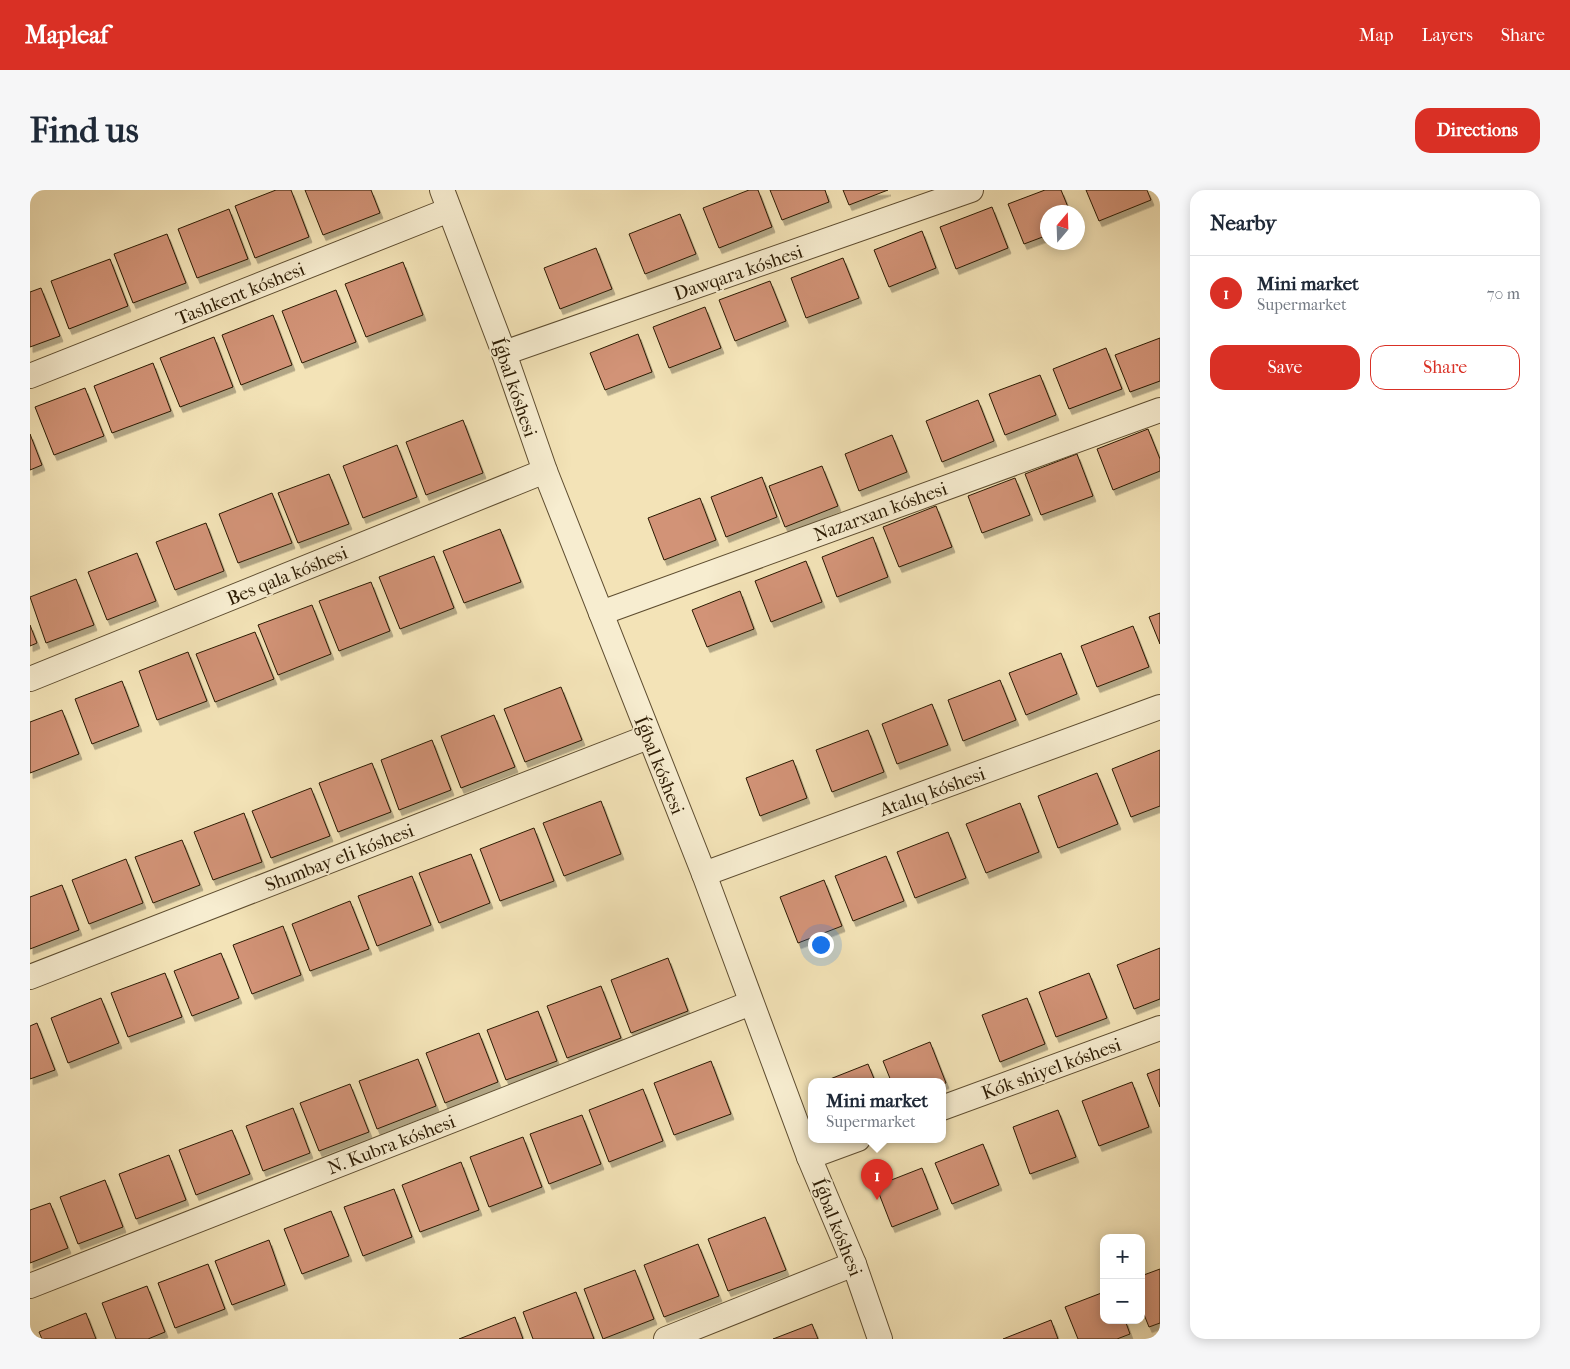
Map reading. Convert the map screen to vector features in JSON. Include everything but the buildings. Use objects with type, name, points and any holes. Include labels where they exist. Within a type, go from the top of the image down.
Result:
[{"type":"street","name":"Dawqara kóshesi","points":[[504,353],[971,190]]},
{"type":"street","name":"Íǵbal kóshesi","points":[[446,200],[504,353],[545,471],[648,737],[704,874],[809,1157],[854,1264],[880,1339]]},
{"type":"street","name":"Tashkent kóshesi","points":[[30,376],[446,200]]},
{"type":"street","name":"Nazarxan kóshesi","points":[[600,613],[1160,410]]},
{"type":"street","name":"Bes qala kóshesi","points":[[30,679],[545,471]]},
{"type":"street","name":"Atalıq kóshesi","points":[[704,874],[1160,707]]},
{"type":"street","name":"Shımbay eli kóshesi","points":[[30,977],[648,737]]},
{"type":"street","name":"N. Kubra kóshesi","points":[[30,1286],[751,1003]]},
{"type":"street","name":"Kók shiyel kóshesi","points":[[946,1107],[1160,1028]]},
{"type":"street","points":[[809,1157],[847,1143]]},
{"type":"street","points":[[666,1339],[854,1264]]},
{"type":"place","name":"Mini market","points":[[877,1200]]}]
